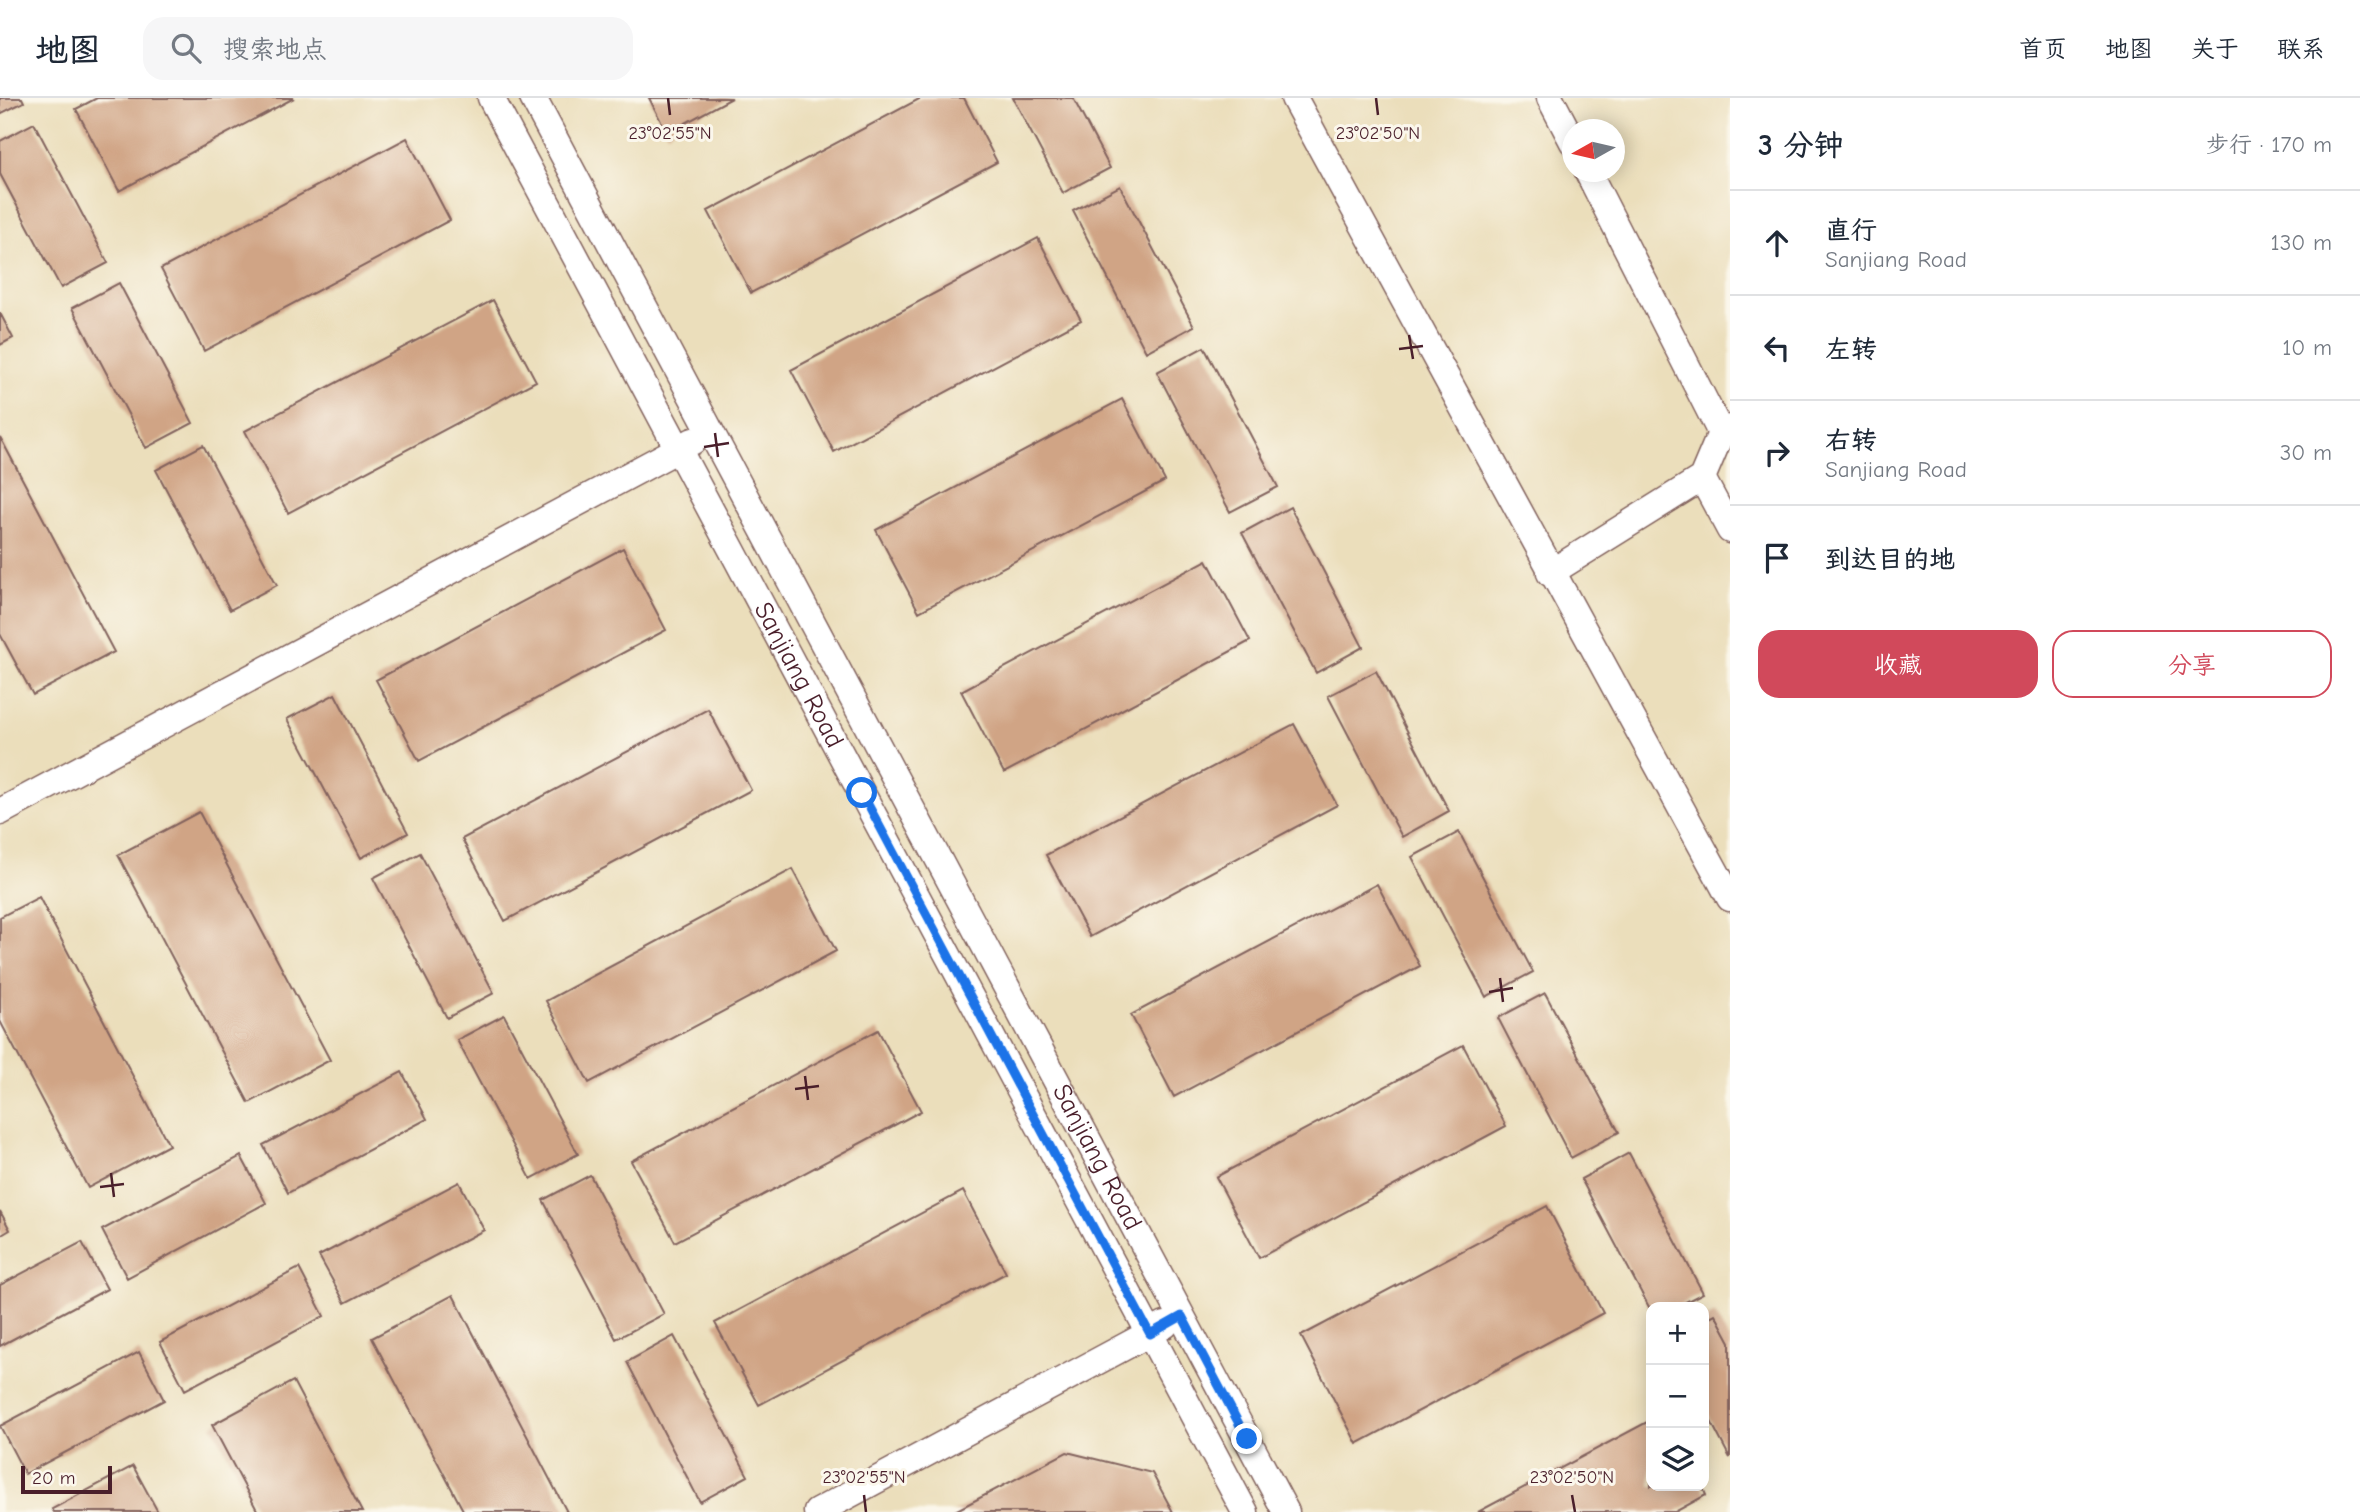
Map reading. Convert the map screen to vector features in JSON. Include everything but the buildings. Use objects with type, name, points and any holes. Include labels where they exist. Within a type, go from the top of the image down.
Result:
[{"type":"street","name":"Sanjiang Road","points":[[491,98],[1245,1512]]},
{"type":"street","name":"Sanjiang Road","points":[[533,98],[1286,1512]]},
{"type":"street","points":[[1294,98],[1550,573],[1730,898]]},
{"type":"street","points":[[1550,98],[1562,121]]},
{"type":"street","points":[[1550,573],[1702,478],[1726,430],[1592,182]]},
{"type":"street","points":[[0,812],[710,431]]},
{"type":"street","points":[[1702,478],[1730,530]]},
{"type":"street","points":[[817,1512],[1182,1316]]},
{"type":"route","points":[[862,793],[1150,1334],[1182,1316],[1247,1439]]}]
